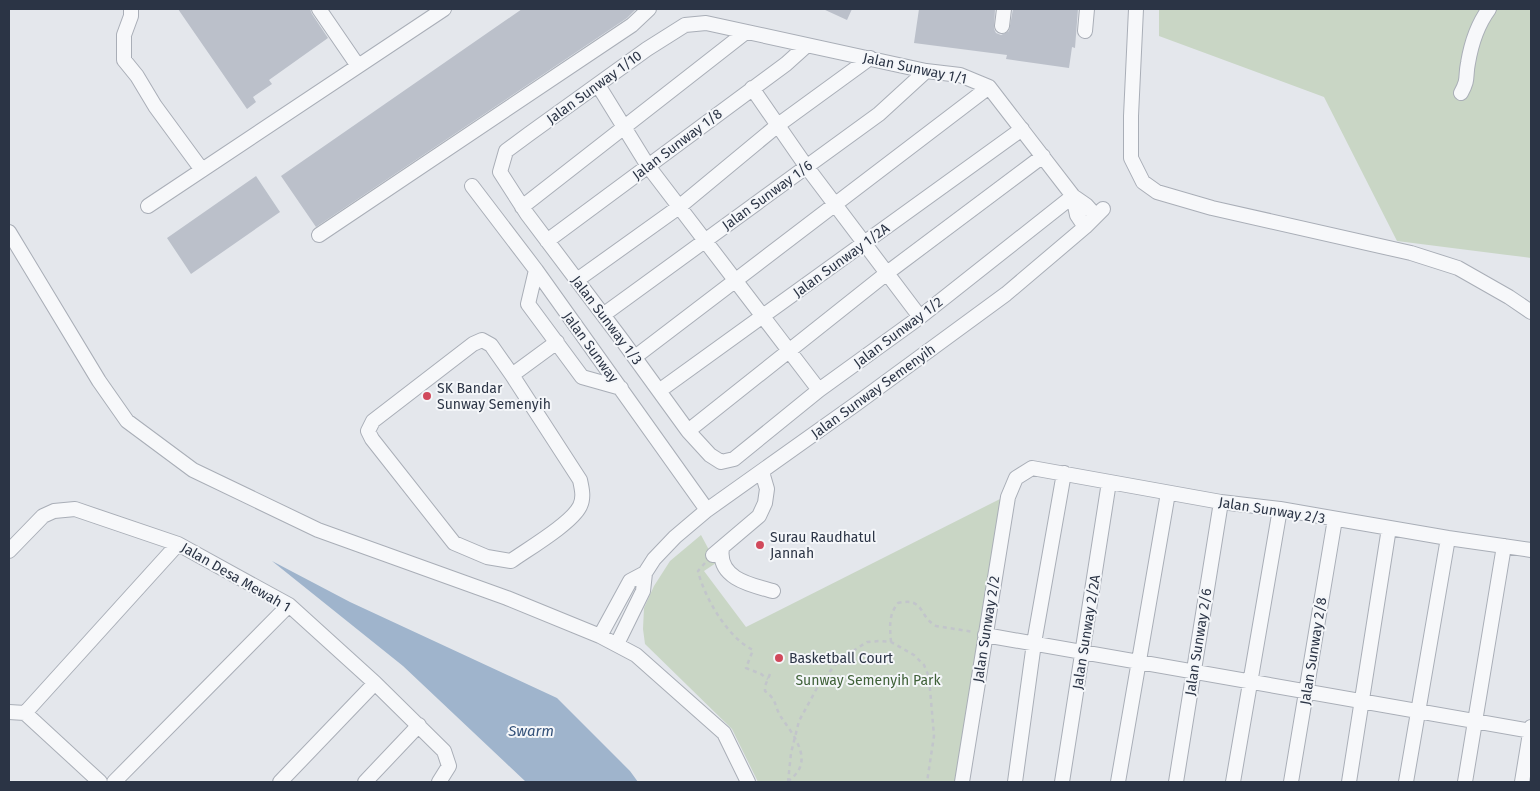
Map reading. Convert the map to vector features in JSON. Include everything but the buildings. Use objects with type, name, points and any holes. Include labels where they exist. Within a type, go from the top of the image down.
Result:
[{"type":"street","points":[[131,9],[131,16],[124,35],[124,60],[202,170]]},
{"type":"street","points":[[319,9],[358,66]]},
{"type":"street","points":[[148,206],[444,9]]},
{"type":"street","points":[[318,235],[632,25],[649,9]]},
{"type":"street","points":[[1002,26],[1004,9]]},
{"type":"street","points":[[1085,31],[1087,9]]},
{"type":"street","points":[[1136,9],[1131,116],[1132,158],[1143,182],[1157,192],[1212,208],[1411,253],[1458,268],[1531,312]]},
{"type":"street","points":[[1461,93],[1467,82],[1467,64],[1474,42],[1483,18],[1489,9]]},
{"type":"street","name":"Jalan Sunway 1/1","points":[[706,23],[926,71],[960,75],[989,87],[1073,196],[1100,212]]},
{"type":"street","name":"Jalan Sunway 1/10","points":[[500,172],[506,151],[647,48],[685,25],[706,23]]},
{"type":"street","points":[[522,207],[746,32]]},
{"type":"street","name":"Jalan Sunway 1/8","points":[[547,241],[786,64],[806,46]]},
{"type":"street","points":[[577,280],[679,206],[778,125],[870,58]]},
{"type":"street","name":"Jalan Sunway 1/6","points":[[603,315],[878,114],[926,71]]},
{"type":"street","points":[[598,85],[648,166],[819,390]]},
{"type":"street","points":[[635,357],[989,87]]},
{"type":"street","points":[[752,88],[806,166],[920,317]]},
{"type":"street","name":"Jalan Sunway 1/2A","points":[[659,390],[1022,129]]},
{"type":"street","points":[[688,431],[887,274],[1043,156]]},
{"type":"street","name":"Jalan Sunway 1/3","points":[[500,172],[522,207],[688,431],[710,455],[721,462]]},
{"type":"street","name":"Jalan Sunway","points":[[472,186],[536,270],[707,510]]},
{"type":"street","points":[[1073,196],[1076,215],[1085,227]]},
{"type":"street","name":"Jalan Sunway 1/2","points":[[721,462],[734,459],[819,390],[920,317],[1073,196]]},
{"type":"street","name":"Jalan Sunway Semenyih","points":[[600,636],[630,582],[645,573],[654,559],[675,537],[707,510],[1006,294],[1100,212]]},
{"type":"street","points":[[9,232],[99,381],[127,421],[193,470],[318,530],[507,598],[618,644],[636,655],[724,734],[748,782]]},
{"type":"street","points":[[536,270],[528,304],[582,378],[620,388]]},
{"type":"street","points":[[482,340],[491,345],[512,375],[580,480],[583,493],[581,506],[572,518],[511,561],[487,557],[454,543],[372,439],[368,431],[373,421],[473,344],[482,340]]},
{"type":"street","points":[[512,375],[557,342]]},
{"type":"street","name":"Jalan Sunway 2/3","points":[[1016,478],[1032,468],[1221,502],[1280,509],[1448,538],[1531,550]]},
{"type":"street","points":[[762,472],[767,490],[765,503],[758,516],[717,551],[723,565],[738,580],[773,591]]},
{"type":"street","points":[[1015,782],[1034,643],[1064,473]]},
{"type":"street","name":"Jalan Sunway 2/2","points":[[962,782],[981,634],[1008,497],[1016,478]]},
{"type":"street","name":"Jalan Sunway 2/2A","points":[[1062,782],[1084,652],[1109,482]]},
{"type":"street","points":[[1118,782],[1168,493]]},
{"type":"street","name":"Jalan Sunway 2/6","points":[[1176,782],[1221,502]]},
{"type":"street","name":"Jalan Desa Mewah 1","points":[[9,551],[43,516],[54,511],[74,509],[178,544],[289,605],[375,683],[444,751],[449,766],[439,782]]},
{"type":"street","points":[[1233,782],[1280,509]]},
{"type":"street","name":"Jalan Sunway 2/8","points":[[1291,782],[1335,519]]},
{"type":"street","points":[[1348,782],[1389,528]]},
{"type":"street","points":[[1406,782],[1448,538]]},
{"type":"street","points":[[25,713],[178,544]]},
{"type":"street","points":[[1465,782],[1504,546]]},
{"type":"street","name":"Jalan Sunway Semenyih","points":[[618,644],[643,591],[645,573]]},
{"type":"street","points":[[114,782],[289,605]]},
{"type":"street","points":[[981,634],[1531,730],[1522,782]]},
{"type":"street","points":[[280,782],[375,683]]},
{"type":"street","points":[[9,712],[25,713],[100,782]]},
{"type":"street","points":[[364,782],[419,725]]},
{"type":"path","points":[[717,551],[698,571],[701,584],[728,629],[744,646],[753,650],[746,668],[768,679]]},
{"type":"path","points":[[891,642],[889,621],[892,610],[898,603],[907,601],[915,602],[922,608],[936,626],[981,634]]},
{"type":"path","points":[[788,782],[791,753],[799,721],[817,688],[835,665],[855,649],[867,642],[891,642],[914,655],[924,665],[932,688],[934,736],[927,782]]},
{"type":"path","points":[[770,674],[765,691],[775,701],[780,715],[795,736],[800,748],[801,759],[798,770],[788,782]]},
{"type":"green space","points":[[1159,9],[1531,9],[1531,258],[1397,241],[1324,97],[1159,36]]},
{"type":"green space","name":"Sunway Semenyih Park","points":[[1002,498],[958,782],[758,782],[732,729],[645,644],[643,629],[644,608],[654,586],[670,561],[701,535],[716,563],[704,571],[746,627]]},
{"type":"water","name":"Swarm","points":[[272,561],[350,602],[557,698],[630,771],[638,782],[526,782],[403,666]]},
{"type":"place","name":"SK Bandar Sunway Semenyih","points":[[427,396]]},
{"type":"place","name":"Surau Raudhatul Jannah","points":[[760,545]]},
{"type":"place","name":"Basketball Court","points":[[779,658]]}]
